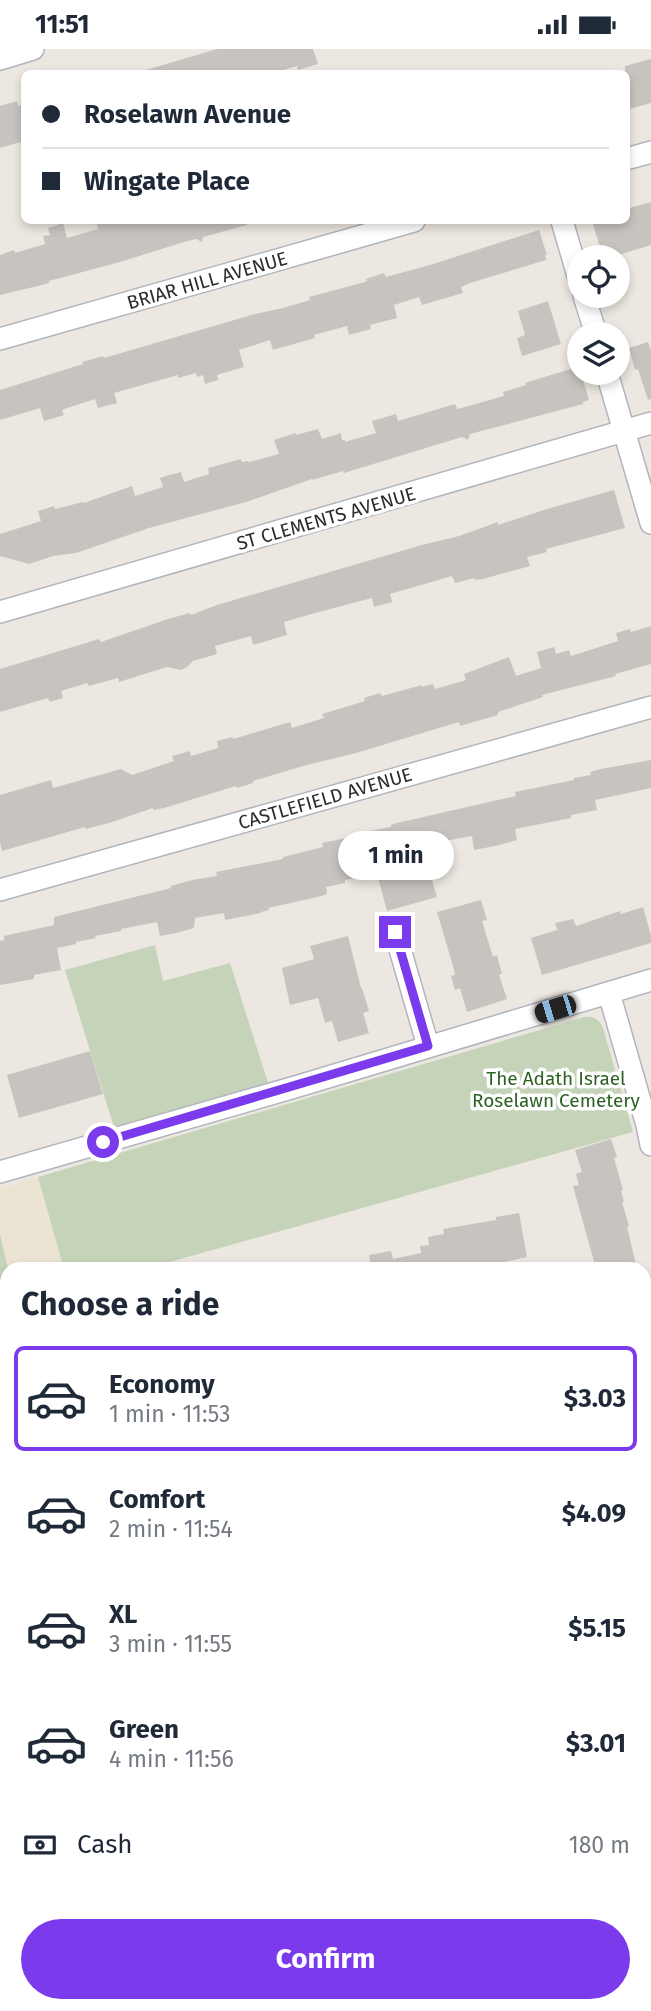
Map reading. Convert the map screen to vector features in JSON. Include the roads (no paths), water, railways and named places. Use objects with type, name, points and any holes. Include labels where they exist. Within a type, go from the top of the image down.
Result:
[{"type":"street","points":[[0,59],[33,49]]},
{"type":"street","points":[[630,158],[651,152]]},
{"type":"street","name":"BRIAR HILL AVENUE","points":[[0,339],[403,224]]},
{"type":"street","points":[[563,224],[569,245]]},
{"type":"street","points":[[611,385],[651,523]]},
{"type":"street","name":"ST CLEMENTS AVENUE","points":[[0,612],[651,423]]},
{"type":"street","name":"CASTLEFIELD AVENUE","points":[[0,890],[651,707]]},
{"type":"street","points":[[395,932],[428,1046]]},
{"type":"street","points":[[0,1172],[651,980]]},
{"type":"street","points":[[609,993],[651,1145]]},
{"type":"park label","name":"The Adath Israel Roselawn Cemetery","points":[[556,1089]]}]
